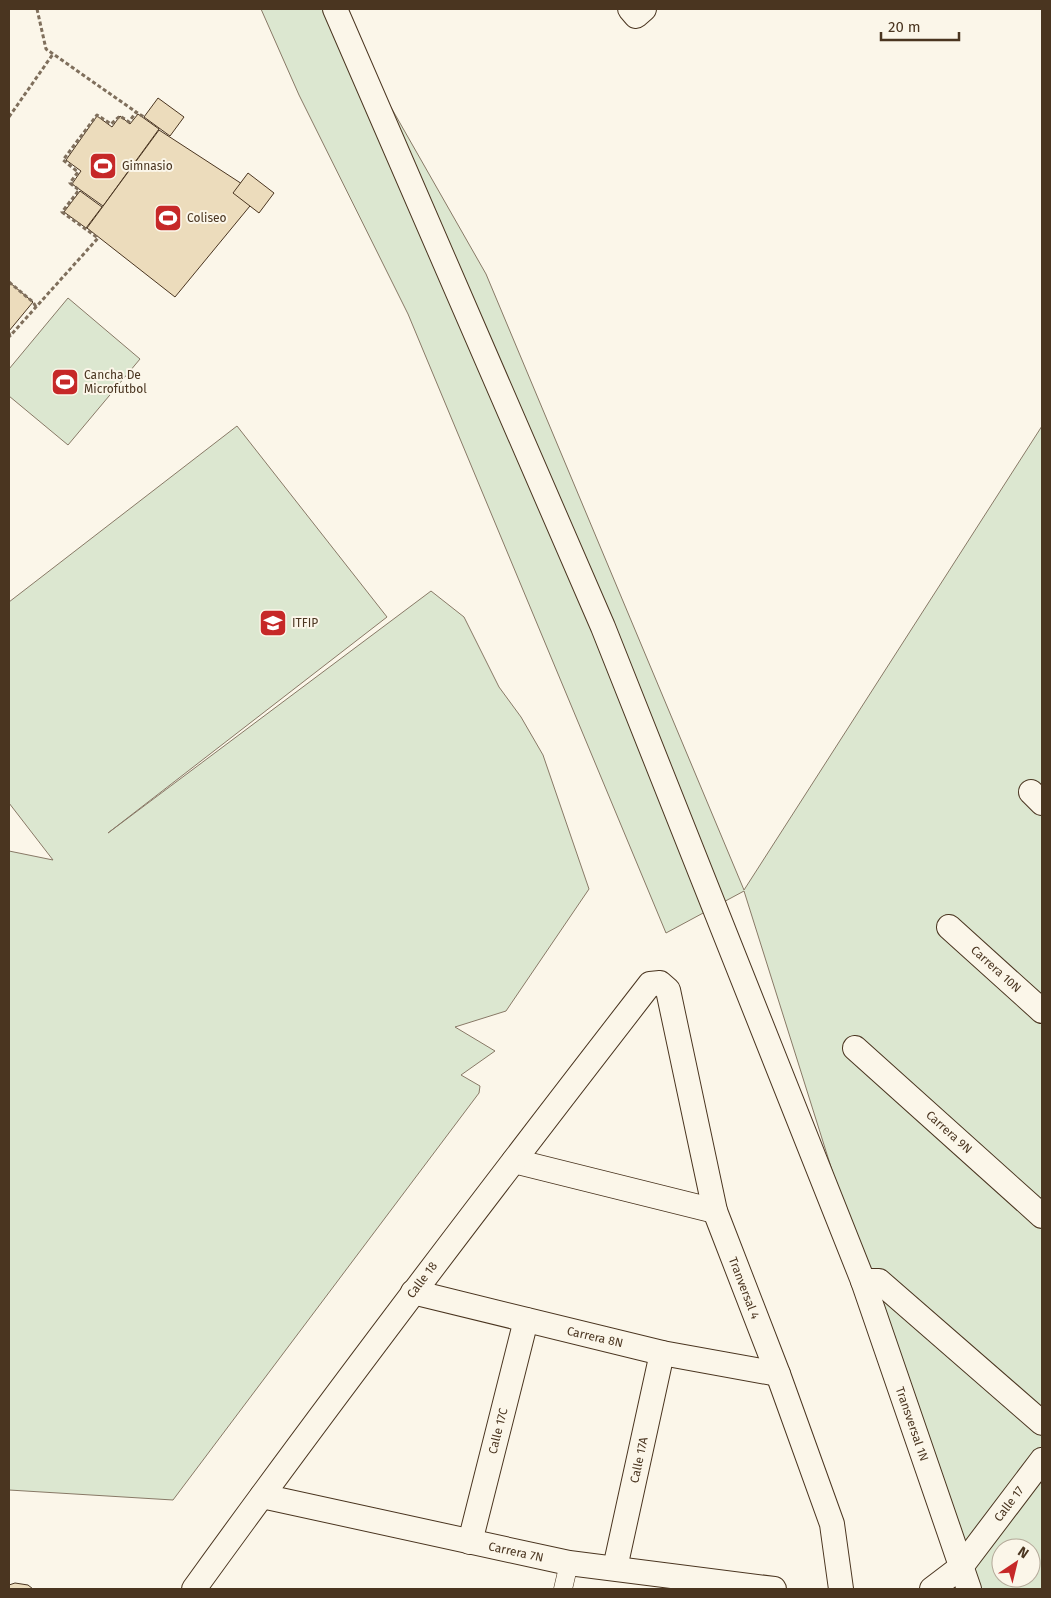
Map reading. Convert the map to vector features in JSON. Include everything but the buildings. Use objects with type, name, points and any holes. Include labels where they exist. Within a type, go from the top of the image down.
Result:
[{"type":"street","name":"Transversal 1N","points":[[335,9],[603,628],[863,1281],[969,1589]]},
{"type":"street","points":[[630,9],[636,16],[644,9]]},
{"type":"street","name":"Carrera 10N","points":[[949,927],[1042,1012]]},
{"type":"street","name":"Calle 18","points":[[194,1589],[413,1292],[514,1160],[650,984],[660,984]]},
{"type":"street","name":"Tranversal 4","points":[[660,984],[668,990],[715,1211],[778,1374],[832,1524],[841,1589]]},
{"type":"street","name":"Carrera 9N","points":[[856,1048],[1042,1216]]},
{"type":"street","points":[[514,1160],[715,1211]]},
{"type":"street","points":[[863,1281],[879,1281],[1042,1423]]},
{"type":"street","name":"Carrera 8N","points":[[413,1292],[662,1353],[778,1374]]},
{"type":"street","name":"Calle 17C","points":[[470,1542],[526,1320]]},
{"type":"street","name":"Calle 17A","points":[[615,1568],[662,1353]]},
{"type":"street","name":"Calle 17","points":[[932,1589],[961,1566],[1042,1460]]},
{"type":"street","name":"Carrera 7N","points":[[262,1496],[569,1563],[774,1589]]},
{"type":"street","points":[[563,1589],[569,1563]]},
{"type":"street","points":[[961,1566],[985,1589]]},
{"type":"path","points":[[37,9],[46,49],[144,117]]},
{"type":"path","points":[[9,117],[53,54]]},
{"type":"path","points":[[9,333],[10,336],[98,238],[62,212],[79,190],[70,183],[78,172],[63,160],[97,114],[112,124],[120,116],[129,122],[136,112]]},
{"type":"path","points":[[9,282],[36,307]]},
{"type":"green space","points":[[261,9],[335,9],[486,274],[744,890],[1042,426],[1042,1589],[964,1589],[744,891],[666,933],[408,314],[299,95]]},
{"type":"green space","name":"Cancha De Microfutbol","points":[[68,298],[140,359],[68,445],[9,396],[9,369]]},
{"type":"green space","points":[[237,426],[387,617],[108,833],[431,591],[464,617],[499,687],[521,717],[543,755],[589,889],[506,1011],[455,1027],[495,1051],[461,1075],[480,1086],[479,1093],[173,1500],[9,1490],[9,851],[53,860],[9,803],[9,602]]},
{"type":"place","name":"Gimnasio","points":[[103,166]]},
{"type":"place","name":"Coliseo","points":[[168,218]]},
{"type":"place","name":"Cancha De Microfutbol","points":[[65,382]]},
{"type":"place","name":"ITFIP","points":[[273,623]]}]
